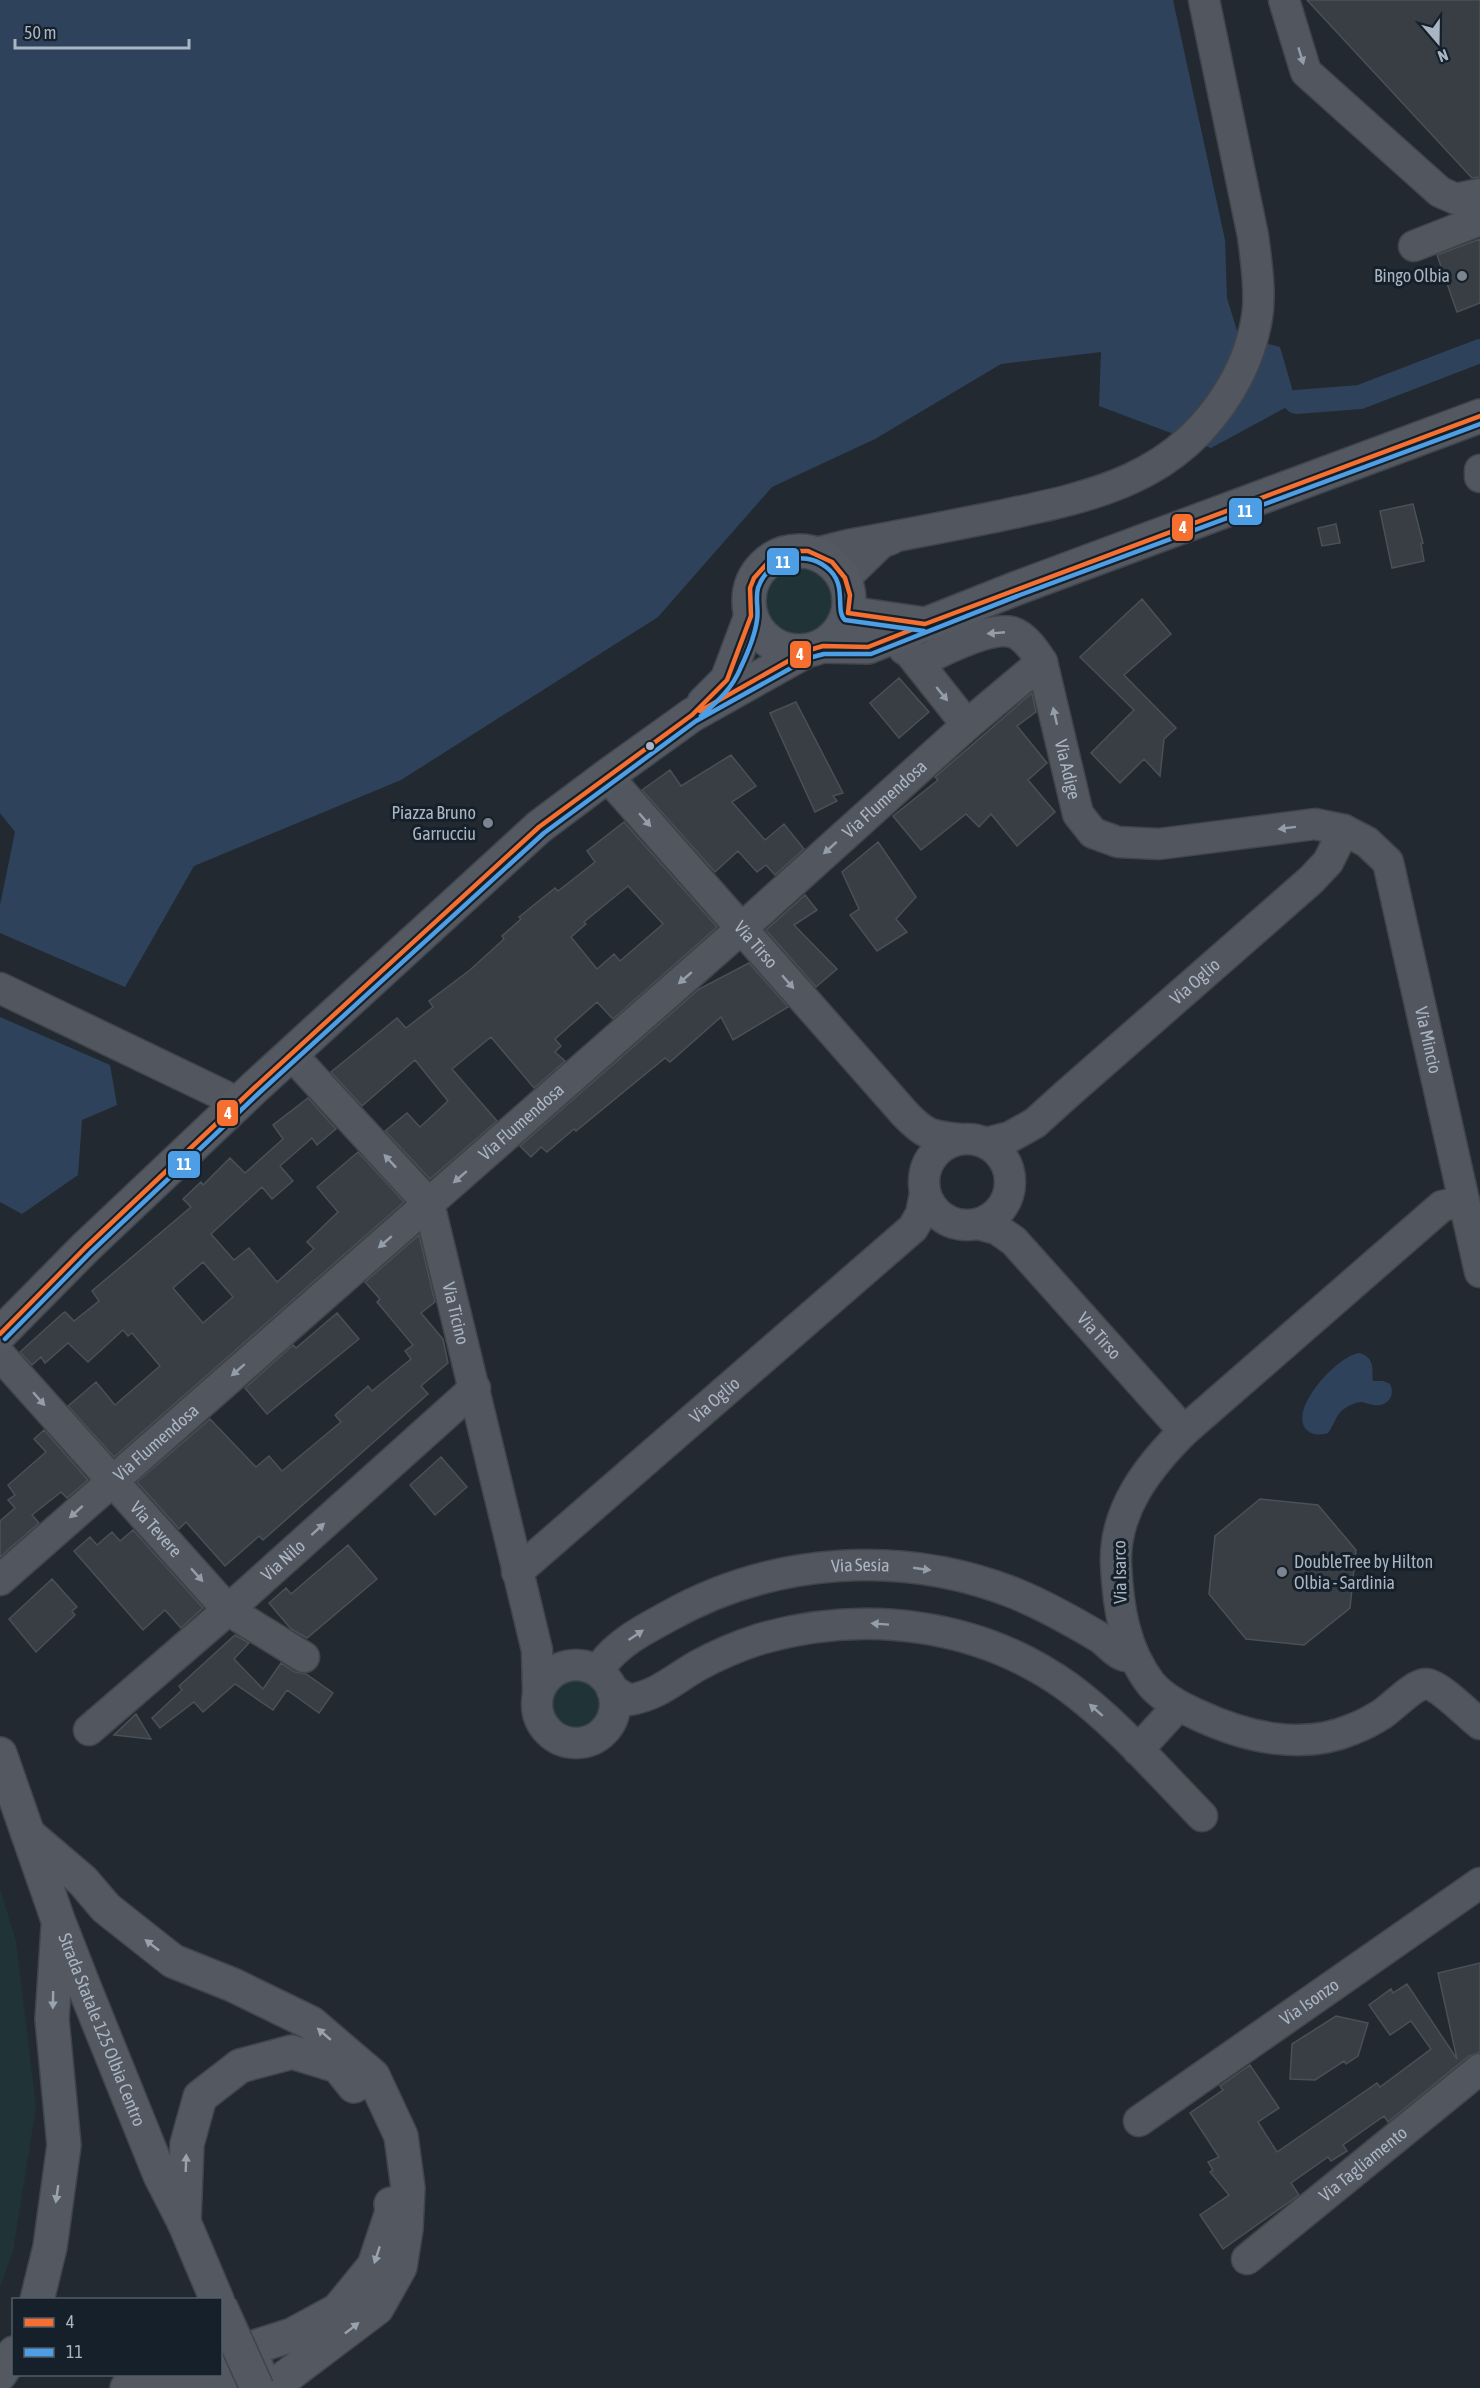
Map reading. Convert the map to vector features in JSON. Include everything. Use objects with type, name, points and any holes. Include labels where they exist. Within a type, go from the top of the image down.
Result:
[{"type":"main road","points":[[750,616],[759,632],[780,648],[868,647],[1017,588],[1480,416]]},
{"type":"main road","points":[[0,1334],[86,1247],[233,1108],[539,827],[692,715],[839,632],[848,613],[850,595],[845,578],[832,562],[816,553],[788,551],[765,564],[754,578],[750,588],[750,616],[727,680],[692,715]]},
{"type":"main road","points":[[848,613],[926,624]]},
{"type":"main road","name":"Strada Statale 125 Olbia Centro","points":[[0,1754],[58,1920],[160,2175],[184,2222],[217,2298]]},
{"type":"main road","points":[[28,1834],[83,1881],[106,1908],[173,1961],[233,1985],[311,2023],[373,2076],[401,2136],[408,2188],[406,2229],[400,2267],[377,2308],[271,2388]]},
{"type":"main road","points":[[37,2298],[50,2247],[64,2145],[52,2019],[58,1920]]},
{"type":"main road","points":[[184,2222],[187,2144],[200,2097],[240,2066],[292,2052],[338,2066],[365,2100],[384,2140],[392,2212],[374,2266],[338,2310],[292,2335],[222,2357]]},
{"type":"main road","name":"Strada Statale 125 Olbia Centro","points":[[222,2309],[257,2388]]},
{"type":"main road","points":[[0,2374],[12,2357]]},
{"type":"main road","points":[[187,2388],[260,2368],[314,2357]]},
{"type":"main road","points":[[126,2388],[162,2376]]},
{"type":"street","points":[[816,553],[1067,502],[1109,489],[1161,463],[1189,443],[1220,408],[1238,376],[1251,345],[1258,309],[1258,274],[1253,236],[1204,0]]},
{"type":"street","points":[[1284,0],[1306,72],[1440,192],[1456,199],[1480,194]]},
{"type":"street","points":[[1414,246],[1480,220]]},
{"type":"street","points":[[1480,470],[1480,477]]},
{"type":"street","points":[[845,578],[881,543],[894,537]]},
{"type":"street","name":"Via Adige","points":[[918,663],[990,632],[1013,632],[1030,644],[1042,662],[1078,814],[1093,833],[1118,842],[1159,843],[1315,824],[1344,830]]},
{"type":"street","points":[[882,642],[898,645],[910,653],[967,725]]},
{"type":"street","name":"Via Flumendosa","points":[[0,1580],[111,1480],[741,929],[967,725],[1042,662]]},
{"type":"street","name":"Via Tirso","points":[[607,776],[905,1114]]},
{"type":"street","name":"Via Oglio","points":[[1035,1122],[1311,880],[1328,862],[1344,830]]},
{"type":"street","name":"Via Mincio","points":[[1344,830],[1367,842],[1388,862],[1480,1272]]},
{"type":"street","points":[[0,988],[229,1098],[233,1108]]},
{"type":"street","name":"Via Ticino","points":[[292,1055],[429,1203],[537,1650],[538,1692]]},
{"type":"street","points":[[905,1114],[922,1132],[939,1137],[973,1141],[999,1152],[1008,1166],[1010,1179],[1008,1194],[1002,1207],[993,1216],[978,1224]]},
{"type":"street","points":[[905,1114],[922,1146],[927,1165]]},
{"type":"street","points":[[1014,1241],[997,1229],[978,1224],[958,1224],[943,1218],[931,1208],[925,1194],[923,1179],[934,1153],[945,1143],[1010,1137],[1035,1122]]},
{"type":"street","points":[[1008,1166],[1017,1147],[1035,1122]]},
{"type":"street","points":[[913,1228],[921,1214],[925,1194]]},
{"type":"street","name":"Via Isarco","points":[[1464,1201],[1442,1206],[1159,1455],[1130,1500],[1120,1525],[1116,1558],[1123,1626],[1134,1656],[1152,1685],[1178,1706],[1241,1733],[1272,1739],[1319,1738],[1352,1729],[1382,1714],[1417,1686],[1426,1684],[1437,1688],[1480,1724]]},
{"type":"street","points":[[1002,1207],[1006,1225],[1014,1241]]},
{"type":"street","points":[[913,1228],[943,1218]]},
{"type":"street","name":"Via Oglio","points":[[517,1572],[913,1228]]},
{"type":"street","name":"Via Tirso","points":[[1014,1241],[1184,1431]]},
{"type":"street","name":"Via Tevere","points":[[0,1355],[228,1610],[304,1657]]},
{"type":"street","name":"Via Nilo","points":[[89,1730],[228,1610],[475,1388]]},
{"type":"street","name":"Via Sesia","points":[[608,1683],[602,1665],[612,1651],[644,1630],[712,1595],[787,1572],[844,1565],[892,1565],[971,1577],[1017,1594],[1102,1639],[1124,1656],[1134,1656]]},
{"type":"street","points":[[530,1620],[555,1651],[576,1665],[596,1671],[629,1700],[655,1693],[724,1652],[786,1632],[837,1624],[870,1623],[908,1625],[976,1640],[1007,1652],[1038,1668],[1097,1710],[1202,1816]]},
{"type":"street","points":[[576,1665],[553,1672],[538,1692],[536,1704],[538,1716],[544,1727],[558,1739],[576,1744],[588,1742],[599,1736],[608,1726],[614,1715],[615,1702],[608,1683]]},
{"type":"street","points":[[1138,1750],[1178,1706]]},
{"type":"street","name":"Via Isonzo","points":[[1139,2121],[1480,1883]]},
{"type":"street","name":"Via Tagliamento","points":[[1247,2259],[1480,2069]]},
{"type":"green space","points":[[798,560],[814,563],[827,572],[836,585],[839,601],[836,617],[827,630],[814,639],[798,642],[782,639],[769,630],[760,617],[757,601],[760,585],[769,572],[782,563]]},
{"type":"green space","points":[[571,1680],[581,1680],[593,1687],[600,1699],[600,1709],[593,1721],[581,1728],[571,1728],[556,1717],[552,1709],[552,1699],[563,1684]]},
{"type":"green space","points":[[0,1889],[16,1941],[36,2107],[13,2251],[0,2287]]},
{"type":"water","points":[[0,0],[1173,0],[1225,240],[1227,298],[1239,337],[1280,347],[1296,402],[1211,448],[1099,406],[1101,352],[1001,364],[875,439],[772,487],[658,617],[401,780],[194,866],[125,987],[0,933],[0,905],[15,832],[0,813]]},
{"type":"water","points":[[0,1017],[110,1065],[117,1105],[82,1120],[78,1175],[22,1214],[0,1202]]},
{"type":"water","points":[[1359,1353],[1370,1360],[1373,1381],[1390,1384],[1392,1393],[1389,1400],[1379,1405],[1361,1402],[1343,1409],[1328,1433],[1317,1434],[1308,1431],[1302,1418],[1311,1394],[1333,1368]]},
{"type":"building","points":[[1307,0],[1480,0],[1480,177],[1472,178]]},
{"type":"building","name":"Bingo Olbia","points":[[1480,239],[1480,303],[1457,312],[1437,255]]},
{"type":"building","points":[[1413,504],[1423,543],[1421,544],[1424,561],[1392,568],[1380,511]]},
{"type":"building","points":[[1336,524],[1340,543],[1322,546],[1318,528]]},
{"type":"building","points":[[1142,599],[1171,634],[1124,675],[1176,728],[1164,739],[1160,776],[1144,759],[1120,783],[1091,753],[1134,710],[1080,657]]},
{"type":"building","points":[[899,678],[929,712],[899,738],[870,703]]},
{"type":"building","points":[[1032,693],[1036,712],[1017,726],[1047,763],[1028,780],[1055,812],[1017,846],[991,814],[979,827],[966,814],[921,850],[893,816],[938,780],[935,777]]},
{"type":"building","points":[[796,702],[843,793],[833,796],[837,801],[815,812],[770,713]]},
{"type":"building","points":[[731,755],[756,786],[732,802],[765,840],[784,824],[804,849],[775,875],[766,865],[757,872],[738,851],[715,872],[642,790],[670,770],[681,786]]},
{"type":"building","points":[[624,822],[717,927],[613,1019],[597,1002],[555,1039],[561,1046],[555,1052],[565,1061],[534,1088],[491,1037],[452,1069],[497,1121],[430,1179],[385,1131],[407,1113],[420,1127],[448,1101],[415,1060],[362,1106],[331,1072],[397,1018],[406,1028],[433,1007],[429,1001],[470,970],[504,939],[502,936],[521,919],[519,917],[555,888],[558,891],[595,862],[587,851]],"holes":[[[628,886],[663,924],[620,961],[614,954],[597,969],[571,937],[586,924],[584,922]]]},
{"type":"building","points":[[878,842],[916,897],[896,919],[907,932],[877,951],[850,915],[859,909],[842,872]]},
{"type":"building","points":[[805,895],[817,910],[794,925],[837,969],[816,987],[766,930]]},
{"type":"building","points":[[749,963],[788,1007],[733,1040],[721,1017],[670,1062],[665,1058],[547,1152],[541,1147],[531,1157],[520,1146],[699,989]]},
{"type":"building","points":[[308,1098],[336,1129],[317,1145],[312,1138],[280,1166],[293,1181],[272,1199],[262,1187],[211,1234],[234,1260],[249,1248],[277,1282],[314,1249],[307,1242],[338,1212],[317,1187],[358,1152],[404,1202],[114,1457],[68,1406],[96,1382],[115,1405],[160,1366],[132,1333],[128,1336],[123,1330],[88,1362],[68,1343],[45,1363],[41,1357],[32,1365],[20,1352],[63,1313],[65,1312],[74,1321],[99,1301],[92,1291],[191,1207],[183,1199],[201,1182],[203,1185],[230,1158],[245,1173],[283,1139],[273,1125]],"holes":[[[203,1262],[233,1297],[203,1323],[173,1288]]]},
{"type":"building","points":[[419,1235],[435,1302],[421,1313],[443,1339],[448,1363],[421,1386],[428,1394],[263,1540],[259,1536],[225,1566],[186,1522],[179,1529],[137,1482],[210,1419],[256,1467],[269,1456],[282,1471],[341,1422],[335,1415],[368,1386],[372,1391],[411,1359],[405,1351],[413,1345],[377,1302],[380,1299],[365,1282]]},
{"type":"building","points":[[337,1313],[359,1339],[267,1414],[245,1388],[293,1345],[296,1348]]},
{"type":"building","points":[[44,1430],[88,1480],[67,1498],[61,1492],[32,1515],[39,1523],[0,1557],[0,1521],[15,1508],[8,1500],[15,1495],[8,1485],[46,1452],[34,1439]]},
{"type":"building","points":[[441,1457],[467,1487],[435,1515],[410,1485]]},
{"type":"building","name":"DoubleTree by Hilton Olbia - Sardinia","points":[[1260,1499],[1318,1505],[1356,1550],[1350,1608],[1304,1645],[1246,1639],[1209,1594],[1215,1536]]},
{"type":"building","points":[[133,1530],[203,1608],[181,1628],[165,1610],[143,1630],[74,1551],[90,1537],[97,1545],[112,1532],[120,1541]]},
{"type":"building","points":[[348,1545],[377,1579],[307,1638],[291,1629],[269,1603],[286,1588],[291,1594]]},
{"type":"building","points":[[52,1579],[77,1607],[72,1611],[75,1615],[36,1652],[9,1619]]},
{"type":"building","points":[[235,1635],[249,1643],[234,1659],[263,1689],[281,1663],[295,1672],[306,1674],[333,1693],[319,1713],[287,1690],[273,1710],[235,1684],[203,1712],[194,1702],[160,1728],[152,1718],[182,1690],[179,1686]]},
{"type":"building","points":[[136,1714],[151,1739],[114,1735]]},
{"type":"building","points":[[1480,1963],[1480,2052],[1469,2056],[1388,2122],[1384,2116],[1343,2145],[1347,2151],[1331,2161],[1328,2157],[1291,2183],[1299,2195],[1223,2249],[1200,2215],[1229,2195],[1210,2172],[1213,2170],[1208,2162],[1219,2157],[1190,2113],[1223,2090],[1220,2086],[1250,2065],[1279,2108],[1258,2122],[1277,2152],[1377,2083],[1380,2087],[1431,2049],[1411,2021],[1390,2035],[1369,2005],[1391,1989],[1393,1993],[1407,1984],[1457,2059],[1438,1973]]},
{"type":"building","points":[[1336,2016],[1368,2023],[1358,2056],[1346,2064],[1344,2061],[1315,2080],[1290,2079],[1292,2044]]},
{"type":"waterway","points":[[1296,402],[1360,397],[1480,351]]},
{"type":"transit line","name":"4","points":[[0,1334],[86,1247],[254,1088],[539,827],[692,715],[727,680],[751,616],[750,588],[754,578],[772,558],[788,551],[808,551],[832,562],[845,578],[850,595],[848,613],[925,624],[1480,416]]},
{"type":"transit line","name":"11","points":[[5,1339],[91,1252],[259,1093],[544,833],[696,721],[809,658],[824,654],[871,654],[1020,595],[1480,424]]},
{"type":"transit line","name":"11","points":[[701,716],[729,688],[744,661],[756,626],[757,592],[763,578],[769,570],[787,560],[797,558],[817,562],[833,574],[837,581],[842,616],[845,620],[924,631]]},
{"type":"transit line","name":"4","points":[[700,711],[806,651],[823,646],[868,647],[911,630]]},
{"type":"place","name":"Bingo Olbia","points":[[1462,276]]},
{"type":"place","name":"Piazza Bruno Garrucciu","points":[[488,823]]},
{"type":"place","name":"DoubleTree by Hilton Olbia - Sardinia","points":[[1282,1572]]}]
